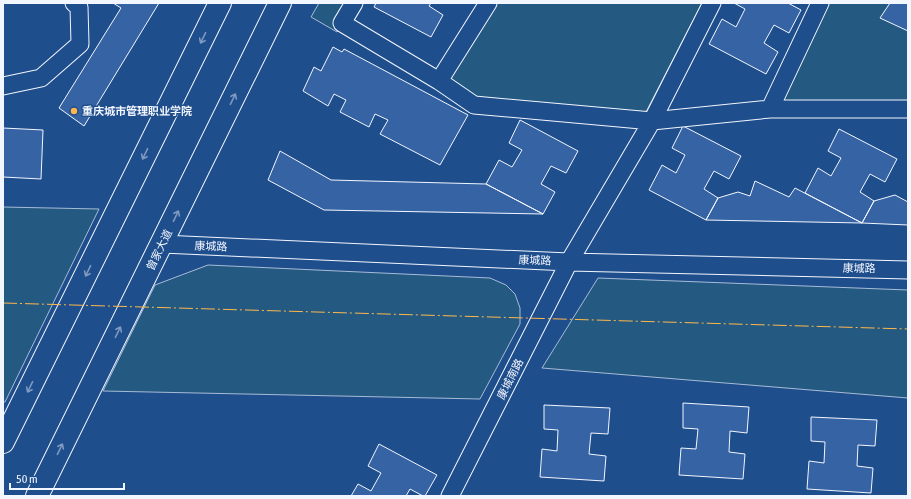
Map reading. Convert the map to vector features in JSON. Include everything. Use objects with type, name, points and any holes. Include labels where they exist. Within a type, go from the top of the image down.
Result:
[{"type":"highway","name":"曾家大道","points":[[37,496],[280,3]]},
{"type":"highway","points":[[3,442],[215,5]]},
{"type":"street","points":[[3,86],[41,78],[80,44],[79,6],[74,3]]},
{"type":"street","points":[[354,3],[342,23],[439,81],[474,105],[652,121],[770,109],[908,109]]},
{"type":"street","points":[[439,81],[488,3]]},
{"type":"street","name":"康城南路","points":[[450,496],[569,262],[652,121],[712,3]]},
{"type":"street","points":[[770,109],[820,3]]},
{"type":"street","name":"康城路","points":[[162,244],[569,262],[908,270]]},
{"type":"shaded area","points":[[319,3],[354,3],[337,32],[311,17]]},
{"type":"shaded area","points":[[488,3],[702,3],[646,112],[468,98],[439,81]]},
{"type":"shaded area","points":[[817,3],[908,3],[908,106],[768,104]]},
{"type":"shaded area","points":[[3,207],[99,209],[5,402],[3,402]]},
{"type":"shaded area","points":[[208,265],[490,278],[506,285],[515,294],[520,308],[520,324],[480,399],[103,391],[155,285]]},
{"type":"shaded area","points":[[598,278],[908,290],[908,398],[542,368]]},
{"type":"building","points":[[113,3],[159,3],[84,126],[59,108],[121,8]]},
{"type":"building","points":[[376,3],[431,3],[429,6],[443,15],[431,37],[374,7]]},
{"type":"building","points":[[734,3],[788,3],[801,10],[789,33],[774,25],[764,43],[778,52],[766,74],[709,44],[722,19],[736,27],[745,9]]},
{"type":"building","points":[[890,3],[908,3],[908,31],[880,18]]},
{"type":"building","points":[[333,47],[342,52],[344,49],[468,115],[440,165],[380,134],[388,120],[375,114],[369,127],[340,112],[346,100],[334,94],[328,106],[303,91],[314,67],[321,71]]},
{"type":"building","points":[[520,120],[578,151],[566,173],[551,166],[541,184],[555,192],[543,214],[486,184],[499,160],[512,167],[522,150],[509,143]]},
{"type":"building","points":[[683,126],[741,156],[729,179],[714,171],[704,189],[718,198],[706,220],[649,190],[662,165],[676,173],[685,155],[672,148]]},
{"type":"building","points":[[3,128],[43,130],[41,179],[3,177]]},
{"type":"building","points":[[839,129],[897,159],[885,182],[870,174],[860,192],[874,201],[862,223],[805,193],[818,168],[831,176],[841,158],[828,151]]},
{"type":"building","points":[[280,151],[331,180],[486,184],[543,214],[324,210],[268,180]]},
{"type":"building","points":[[755,181],[789,197],[795,188],[862,223],[706,220],[718,198],[738,192],[750,196]]},
{"type":"building","points":[[895,195],[908,202],[908,225],[862,223],[874,201]]},
{"type":"building","points":[[683,403],[749,407],[747,433],[730,431],[729,452],[745,454],[743,479],[679,475],[681,448],[696,449],[698,429],[683,428]]},
{"type":"building","points":[[544,405],[610,408],[608,434],[591,433],[589,454],[606,456],[604,481],[540,477],[542,449],[557,451],[558,430],[544,429]]},
{"type":"building","points":[[811,417],[877,420],[875,446],[858,445],[857,466],[873,468],[871,493],[807,489],[809,461],[824,463],[825,442],[811,441]]},
{"type":"building","points":[[379,444],[437,475],[425,496],[410,489],[406,496],[351,496],[358,484],[371,491],[381,473],[368,466]]},
{"type":"power","points":[[3,303],[908,329]]},
{"type":"place","name":"重庆城市管理职业学院","points":[[74,111]]}]
